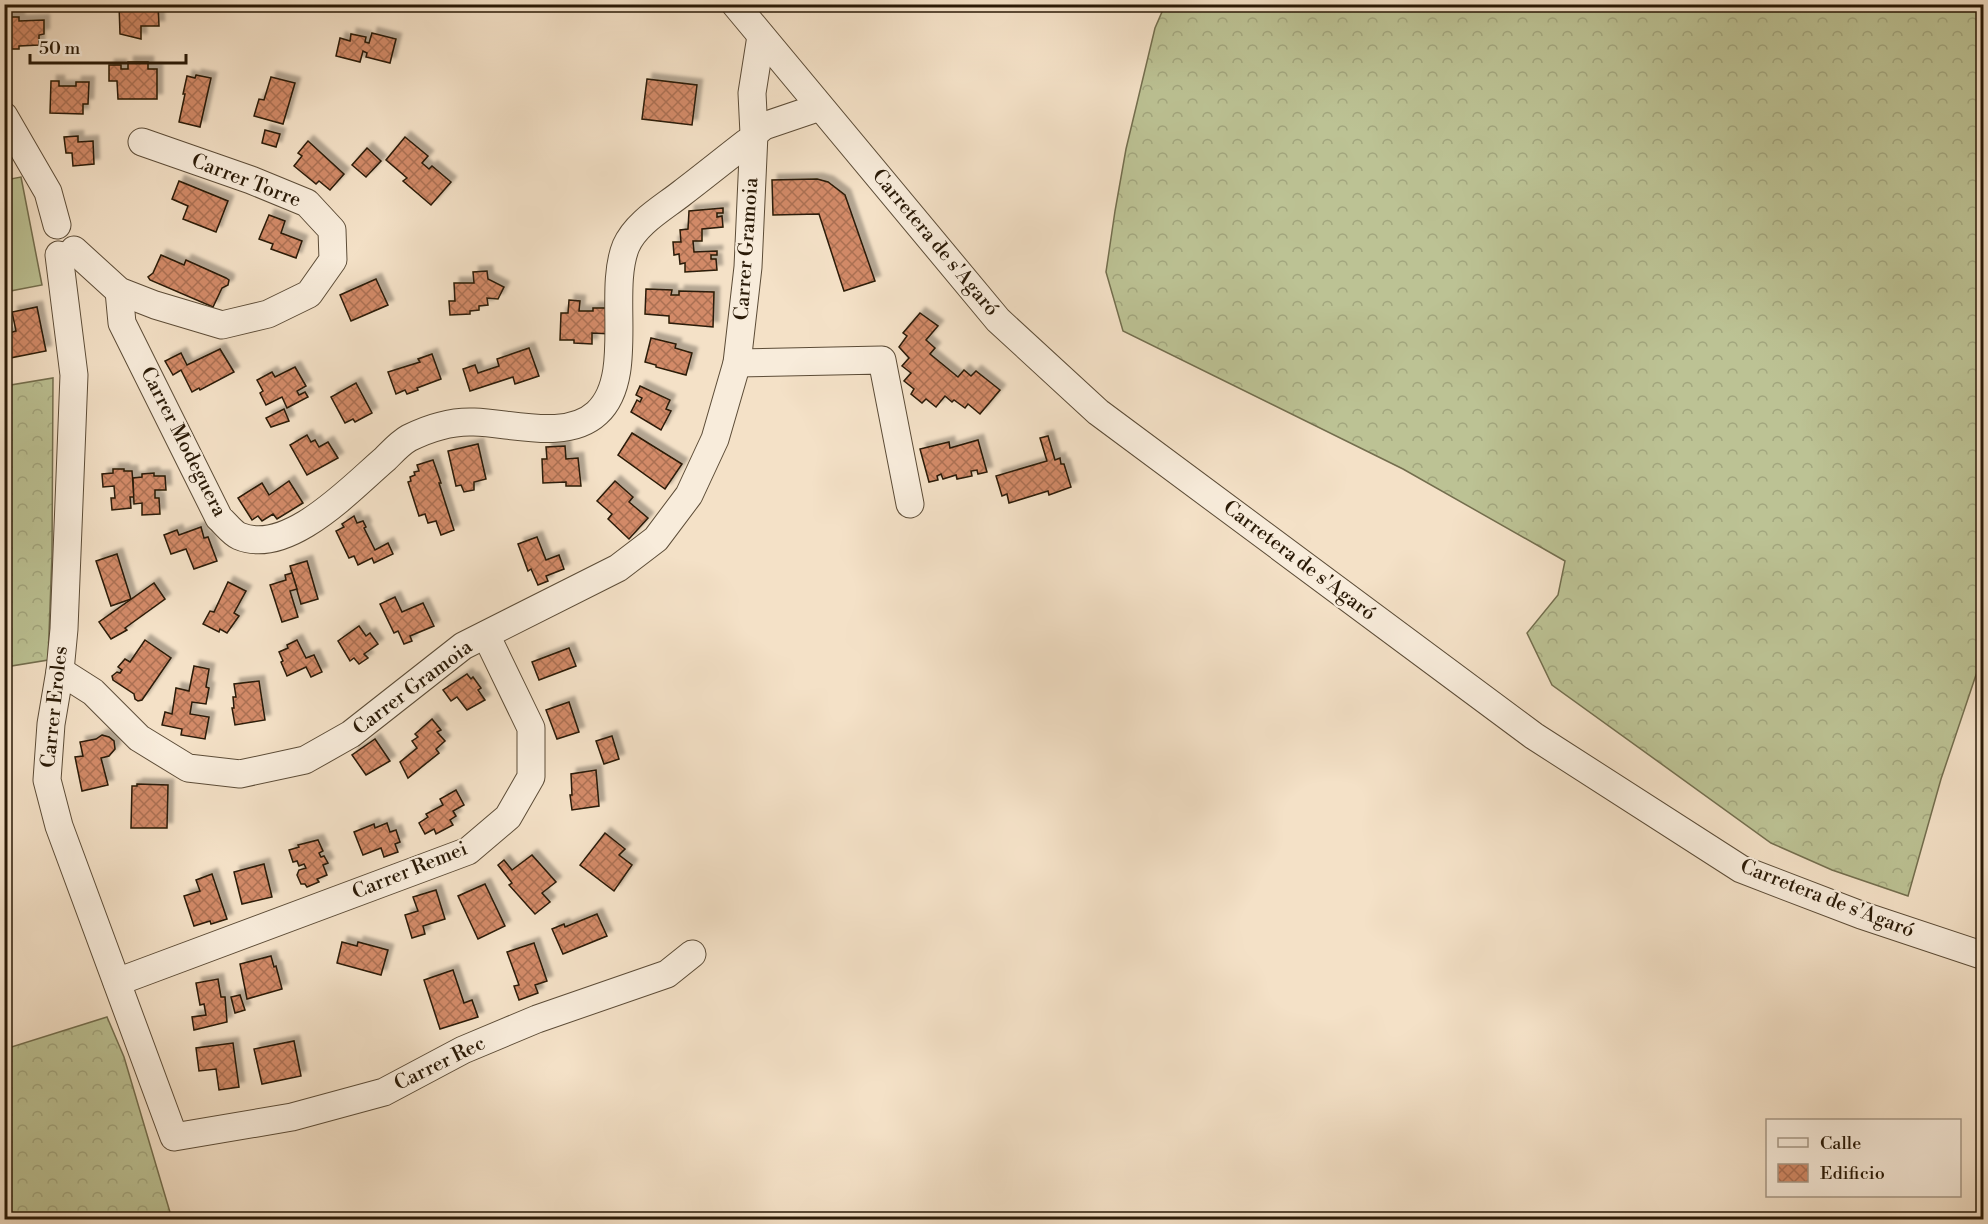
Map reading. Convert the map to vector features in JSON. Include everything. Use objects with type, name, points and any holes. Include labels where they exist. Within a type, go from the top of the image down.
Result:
[{"type":"street","name":"Carretera de s'Agaró","points":[[735,4],[998,320],[1098,412],[1534,736],[1741,869],[1861,915],[1983,956]]},
{"type":"street","name":"Carrer Gramoia","points":[[60,671],[93,692],[139,738],[188,768],[240,774],[305,760],[351,735],[464,646],[618,568],[656,539],[689,495],[715,440],[737,363],[748,267],[753,137],[752,93],[761,36]]},
{"type":"street","points":[[752,93],[796,79]]},
{"type":"street","points":[[786,118],[796,79]]},
{"type":"street","name":"Carrer Modeguera","points":[[119,291],[122,323],[219,518],[239,536],[264,540],[293,532],[323,513],[407,439],[441,425],[473,421],[544,429],[578,426],[598,413],[610,394],[617,366],[620,269],[627,245],[640,226],[746,143],[764,126],[820,107]]},
{"type":"street","points":[[4,116],[48,192],[57,225],[49,231],[46,241],[50,250],[66,253]]},
{"type":"street","name":"Carrer Torre","points":[[66,253],[119,291],[155,305],[222,325],[268,314],[309,294],[333,260],[332,230],[308,202],[142,142]]},
{"type":"street","name":"Carrer Eroles","points":[[66,253],[74,375],[60,671],[51,724],[47,780],[59,826],[174,1137]]},
{"type":"street","points":[[737,363],[882,360],[910,504]]},
{"type":"street","name":"Carrer Remei","points":[[117,982],[468,851],[508,817],[531,777],[531,728],[486,635]]},
{"type":"street","name":"Carrer Rec","points":[[174,1137],[292,1117],[384,1092],[463,1050],[537,1019],[667,974],[692,954]]},
{"type":"green space","points":[[1165,5],[1983,5],[1983,663],[1980,663],[1941,779],[1908,896],[1832,870],[1771,843],[1552,685],[1527,633],[1558,595],[1565,561],[1403,469],[1123,331],[1106,272],[1126,149],[1155,28]]},
{"type":"green space","points":[[21,177],[42,285],[5,292],[5,180]]},
{"type":"green space","points":[[53,378],[52,555],[48,660],[5,667],[5,386]]},
{"type":"green space","points":[[107,1017],[124,1057],[172,1219],[5,1219],[5,1049]]},
{"type":"building","points":[[119,4],[158,4],[159,26],[141,26],[141,39],[120,34]]},
{"type":"building","points":[[4,17],[19,17],[19,21],[44,20],[44,34],[39,35],[39,45],[8,49],[8,31],[4,31]]},
{"type":"building","points":[[372,33],[396,39],[390,63],[366,57],[367,53],[363,51],[360,62],[336,56],[340,38],[350,41],[351,34],[366,37],[365,42],[369,43]]},
{"type":"building","points":[[128,62],[148,62],[148,69],[157,69],[157,99],[118,99],[117,81],[109,81],[109,65],[121,65],[121,69],[128,69]]},
{"type":"building","points":[[196,75],[211,78],[200,127],[179,122],[187,76],[195,78]]},
{"type":"building","points":[[271,77],[295,83],[283,124],[254,116],[259,99],[264,100]]},
{"type":"building","points":[[647,79],[697,85],[692,125],[642,119]]},
{"type":"building","points":[[51,81],[59,81],[59,86],[76,86],[76,82],[89,82],[88,104],[83,104],[83,114],[50,113]]},
{"type":"building","points":[[265,130],[280,134],[276,147],[262,143]]},
{"type":"building","points":[[78,136],[78,142],[93,141],[94,164],[73,166],[72,153],[66,153],[64,137]]},
{"type":"building","points":[[405,137],[428,156],[422,163],[429,169],[432,166],[451,182],[431,205],[403,181],[407,178],[386,160]]},
{"type":"building","points":[[308,141],[344,174],[330,190],[319,181],[316,184],[294,166],[302,156],[298,153]]},
{"type":"building","points":[[367,148],[381,161],[366,177],[352,165]]},
{"type":"building","points":[[817,179],[828,182],[845,195],[875,281],[844,291],[819,214],[773,215],[772,180]]},
{"type":"building","points":[[179,181],[228,201],[216,232],[183,219],[188,206],[172,199]]},
{"type":"building","points":[[723,208],[723,213],[717,213],[717,217],[722,216],[723,227],[702,229],[702,241],[693,241],[694,252],[717,251],[717,255],[711,255],[711,259],[716,259],[717,270],[685,272],[685,263],[680,264],[679,254],[674,255],[673,242],[681,242],[680,230],[688,229],[689,211]]},
{"type":"building","points":[[269,215],[285,221],[281,233],[302,241],[296,258],[271,249],[273,244],[259,239]]},
{"type":"building","points":[[161,255],[184,265],[186,260],[229,280],[228,285],[222,288],[213,307],[150,280],[148,277],[153,273]]},
{"type":"building","points":[[487,271],[488,279],[504,287],[498,299],[487,298],[488,305],[479,306],[479,310],[470,311],[470,314],[450,315],[449,301],[455,301],[454,283],[474,283],[473,272]]},
{"type":"building","points":[[376,279],[388,305],[351,321],[340,295]]},
{"type":"building","points":[[646,289],[672,290],[671,295],[679,295],[679,291],[714,292],[713,327],[669,323],[669,316],[645,314]]},
{"type":"building","points":[[569,300],[580,301],[579,311],[612,308],[611,334],[592,333],[592,344],[560,340],[561,313],[568,313]]},
{"type":"building","points":[[37,307],[46,351],[10,358],[6,334],[16,331],[12,312]]},
{"type":"building","points":[[920,313],[938,326],[926,340],[935,348],[930,354],[958,377],[964,370],[971,376],[976,371],[1000,390],[980,414],[968,404],[965,408],[945,396],[936,407],[926,399],[922,403],[911,394],[914,389],[904,381],[911,373],[902,366],[909,358],[899,347],[907,336],[903,333]]},
{"type":"building","points":[[651,338],[676,344],[675,348],[692,353],[686,375],[645,362]]},
{"type":"building","points":[[529,348],[539,376],[515,384],[513,377],[470,391],[463,369],[475,365],[478,373],[499,366],[497,359]]},
{"type":"building","points":[[220,349],[234,372],[192,392],[181,370],[173,375],[165,361],[181,353],[187,365]]},
{"type":"building","points":[[432,354],[441,379],[407,394],[405,390],[396,394],[388,372],[420,362],[418,359]]},
{"type":"building","points":[[295,367],[306,386],[297,391],[299,395],[305,392],[308,397],[287,408],[282,397],[266,405],[260,393],[263,391],[257,380],[272,372],[275,377]]},
{"type":"building","points":[[356,383],[372,413],[355,422],[353,419],[345,423],[331,397]]},
{"type":"building","points":[[640,386],[670,400],[666,409],[671,411],[661,430],[631,412],[637,400],[640,402],[642,398],[636,395]]},
{"type":"building","points":[[284,409],[289,421],[271,427],[266,418]]},
{"type":"building","points":[[632,433],[682,464],[665,489],[618,455]]},
{"type":"building","points":[[307,435],[311,442],[315,440],[319,447],[328,442],[338,458],[307,475],[290,445]]},
{"type":"building","points":[[1048,436],[1055,460],[1060,458],[1061,464],[1064,464],[1071,487],[1049,495],[1048,491],[1009,503],[1007,494],[1002,496],[996,476],[1047,461],[1040,438]]},
{"type":"building","points":[[978,440],[987,472],[978,474],[977,470],[971,471],[972,476],[957,479],[956,475],[943,479],[941,474],[937,476],[938,480],[929,482],[920,449],[949,442],[950,448]]},
{"type":"building","points":[[478,444],[486,479],[474,482],[474,490],[464,492],[461,485],[456,486],[448,451]]},
{"type":"building","points":[[565,446],[566,459],[578,458],[581,486],[566,486],[566,482],[543,483],[542,459],[547,459],[546,447]]},
{"type":"building","points":[[433,460],[454,530],[441,535],[436,521],[428,523],[425,514],[419,516],[408,482],[411,481],[410,477],[415,475],[414,472],[419,471],[417,465]]},
{"type":"building","points":[[113,469],[132,471],[134,497],[130,497],[131,508],[112,510],[111,498],[115,498],[114,486],[103,487],[102,474],[113,473]]},
{"type":"building","points":[[154,473],[154,476],[165,476],[166,490],[155,490],[155,498],[159,498],[160,514],[142,515],[142,503],[134,504],[133,478],[142,477],[142,474]]},
{"type":"building","points":[[289,481],[303,503],[277,519],[273,514],[262,521],[258,516],[252,520],[238,498],[262,483],[269,495]]},
{"type":"building","points":[[615,481],[633,497],[629,502],[648,518],[629,539],[608,519],[612,514],[597,501]]},
{"type":"building","points":[[354,516],[357,523],[363,521],[375,550],[388,543],[393,554],[374,563],[372,558],[358,565],[354,556],[349,558],[336,531],[344,527],[342,524]]},
{"type":"building","points":[[201,527],[204,538],[208,537],[217,561],[194,569],[186,549],[171,554],[164,535],[177,530],[179,535]]},
{"type":"building","points":[[537,537],[546,560],[559,555],[564,569],[546,576],[548,581],[538,585],[531,569],[528,571],[518,544]]},
{"type":"building","points":[[117,554],[131,599],[111,606],[96,561]]},
{"type":"building","points":[[307,561],[318,599],[301,604],[290,566]]},
{"type":"building","points":[[292,573],[297,589],[290,591],[298,617],[282,622],[270,585],[286,580],[285,575]]},
{"type":"building","points":[[228,582],[246,591],[234,613],[239,616],[227,633],[220,629],[219,632],[203,624],[210,611],[214,612]]},
{"type":"building","points":[[154,583],[165,599],[125,628],[127,630],[111,639],[99,622]]},
{"type":"building","points":[[395,597],[402,612],[423,603],[434,626],[410,636],[412,641],[404,644],[398,631],[394,633],[380,604]]},
{"type":"building","points":[[359,626],[366,636],[370,633],[378,644],[364,654],[368,658],[359,664],[354,658],[350,661],[338,641]]},
{"type":"building","points":[[145,640],[171,658],[142,700],[138,701],[134,694],[113,680],[112,676],[117,672],[120,673],[122,670],[118,667],[125,659],[130,662]]},
{"type":"building","points":[[297,640],[306,658],[314,655],[322,672],[311,677],[306,667],[287,676],[279,652]]},
{"type":"building","points":[[569,648],[576,666],[539,680],[532,662]]},
{"type":"building","points":[[194,666],[209,669],[206,704],[192,702],[190,714],[209,717],[205,739],[181,735],[182,729],[162,725],[165,712],[172,714],[176,688],[189,691]]},
{"type":"building","points":[[467,674],[471,679],[473,677],[481,688],[478,690],[485,700],[467,710],[457,697],[451,701],[443,690]]},
{"type":"building","points":[[259,681],[265,720],[235,725],[232,708],[234,708],[233,697],[236,697],[234,684]]},
{"type":"building","points":[[569,702],[579,732],[557,739],[546,710]]},
{"type":"building","points":[[432,719],[441,730],[437,732],[445,741],[436,749],[439,753],[408,778],[400,762],[417,748],[412,741],[418,737],[415,734]]},
{"type":"building","points":[[102,735],[114,741],[115,749],[109,756],[101,758],[108,785],[82,791],[75,757],[83,756],[80,742],[96,739]]},
{"type":"building","points":[[612,736],[619,759],[604,764],[596,741]]},
{"type":"building","points":[[375,739],[390,761],[366,775],[352,755]]},
{"type":"building","points":[[596,770],[599,806],[572,810],[571,774]]},
{"type":"building","points":[[137,784],[168,785],[167,828],[131,828],[132,786],[137,786]]},
{"type":"building","points":[[456,790],[464,805],[453,811],[456,816],[450,820],[453,825],[436,834],[434,829],[425,834],[419,823],[428,817],[426,814],[443,805],[440,799]]},
{"type":"building","points":[[387,823],[390,832],[396,830],[400,842],[395,844],[398,852],[384,857],[381,848],[363,855],[354,832],[374,824],[375,828]]},
{"type":"building","points":[[605,833],[625,849],[619,855],[632,865],[614,891],[580,865]]},
{"type":"building","points":[[318,840],[323,851],[319,853],[328,863],[323,865],[327,875],[317,879],[319,882],[307,887],[301,884],[297,875],[299,870],[306,868],[304,864],[299,866],[297,861],[293,862],[289,850]]},
{"type":"building","points":[[532,855],[556,882],[542,893],[550,902],[535,914],[509,885],[512,883],[498,865],[504,860],[512,870]]},
{"type":"building","points":[[264,864],[272,897],[242,904],[234,872]]},
{"type":"building","points":[[212,874],[227,919],[194,926],[184,896],[200,891],[196,880]]},
{"type":"building","points":[[485,884],[505,926],[478,939],[458,896]]},
{"type":"building","points":[[436,890],[445,919],[423,926],[425,934],[412,938],[405,915],[418,911],[413,897]]},
{"type":"building","points":[[597,914],[607,936],[563,954],[552,929],[564,924],[565,927]]},
{"type":"building","points":[[342,942],[357,946],[358,942],[388,950],[381,975],[337,963]]},
{"type":"building","points":[[534,943],[547,981],[535,985],[538,993],[519,1000],[514,986],[519,985],[507,952]]},
{"type":"building","points":[[271,956],[282,989],[247,999],[240,964]]},
{"type":"building","points":[[453,970],[464,1003],[472,1000],[478,1017],[440,1029],[424,980]]},
{"type":"building","points":[[218,979],[221,997],[225,997],[227,1022],[194,1030],[192,1017],[206,1015],[204,1004],[200,1005],[196,983]]},
{"type":"building","points":[[240,995],[245,1010],[235,1013],[231,997]]},
{"type":"building","points":[[294,1041],[301,1076],[262,1084],[254,1049]]},
{"type":"building","points":[[233,1043],[239,1087],[219,1090],[216,1069],[199,1071],[196,1048]]}]
